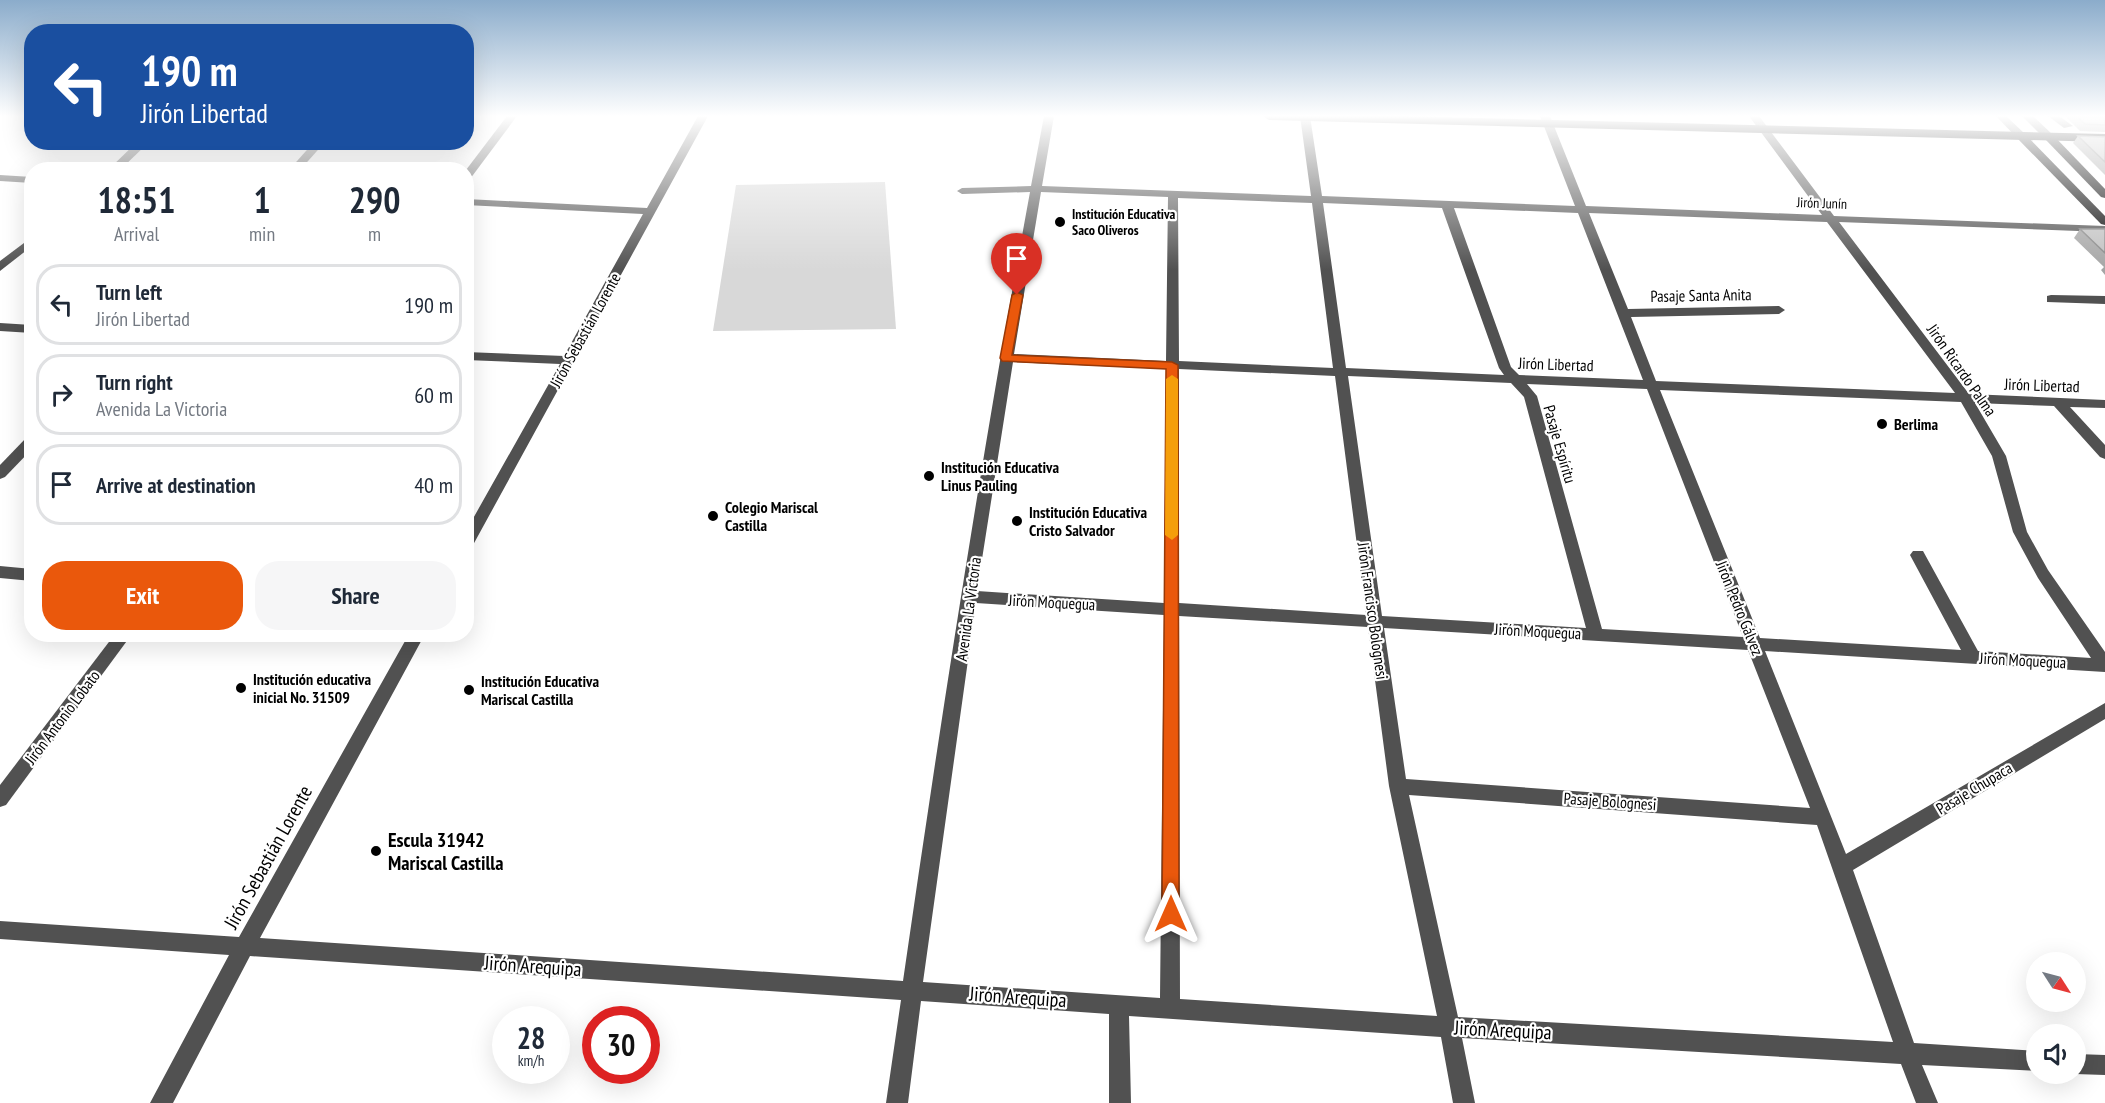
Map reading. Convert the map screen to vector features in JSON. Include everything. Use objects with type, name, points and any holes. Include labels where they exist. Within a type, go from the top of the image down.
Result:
[{"type":"main road","points":[[2052,167],[2105,222]]},
{"type":"main road","points":[[2078,167],[2105,195]]},
{"type":"street","name":"Jirón Sebastián Lorente","points":[[474,530],[674,167]]},
{"type":"street","name":"Avenida La Victoria","points":[[897,1103],[1006,358],[1040,167]]},
{"type":"street","name":"Jirón Francisco Bolognesi","points":[[1312,167],[1398,786],[1464,1103]]},
{"type":"street","name":"Jirón Pedro Gálvez","points":[[1565,167],[1842,866],[1907,1053],[1927,1103]]},
{"type":"street","name":"Jirón Ricardo Palma","points":[[1792,167],[1965,398],[1999,456],[2020,532],[2043,574],[2105,665]]},
{"type":"street","points":[[0,178],[24,180]]},
{"type":"street","name":"Jirón Junín","points":[[962,191],[1036,189],[2105,229]]},
{"type":"street","points":[[1170,1007],[1173,194]]},
{"type":"street","points":[[474,202],[650,211]]},
{"type":"street","name":"Pasaje Espíritu","points":[[1447,205],[1505,368],[1530,396],[1596,635]]},
{"type":"street","points":[[0,267],[24,247]]},
{"type":"street","points":[[2051,299],[2105,300]]},
{"type":"street","name":"Pasaje Santa Anita","points":[[1623,313],[1779,310]]},
{"type":"street","points":[[0,327],[24,328]]},
{"type":"street","points":[[474,356],[568,360]]},
{"type":"street","name":"Jirón Libertad","points":[[1006,358],[2105,404]]},
{"type":"street","points":[[2058,402],[2105,454]]},
{"type":"street","points":[[0,474],[24,448]]},
{"type":"street","points":[[1918,555],[1973,657]]},
{"type":"street","points":[[0,572],[24,574]]},
{"type":"street","name":"Jirón Moquegua","points":[[970,597],[2105,665]]},
{"type":"street","name":"Jirón Antonio Lobato","points":[[0,799],[118,642]]},
{"type":"street","name":"Jirón Sebastián Lorente","points":[[161,1103],[244,947],[413,642]]},
{"type":"street","name":"Pasaje Chupaca","points":[[1842,866],[2105,710]]},
{"type":"street","name":"Pasaje Bolognesi","points":[[1398,786],[1823,817]]},
{"type":"street","name":"Jirón Arequipa","points":[[0,930],[1450,1027],[2026,1060]]},
{"type":"street","points":[[1119,1004],[1120,1103]]},
{"type":"street","points":[[2086,1064],[2105,1065]]},
{"type":"shaded area","points":[[885,182],[896,329],[713,331],[736,185]]},
{"type":"building","points":[[2080,229],[2105,229],[2105,253]]},
{"type":"slow traffic","points":[[1172,379],[1172,535]]},
{"type":"place","name":"Institución Educativa Saco Oliveros","points":[[1060,222]]},
{"type":"place","name":"Berlima","points":[[1882,424]]},
{"type":"place","name":"Institución Educativa Linus Pauling","points":[[929,476]]},
{"type":"place","name":"Colegio Mariscal Castilla","points":[[713,516]]},
{"type":"place","name":"Institución Educativa Cristo Salvador","points":[[1017,521]]},
{"type":"place","name":"Institución educativa inicial No. 31509","points":[[241,688]]},
{"type":"place","name":"Institución Educativa Mariscal Castilla","points":[[469,690]]},
{"type":"place","name":"Escula 31942 Mariscal Castilla","points":[[376,851]]},
{"type":"route","points":[[1017,295],[1006,358],[1172,365],[1171,914]]}]
